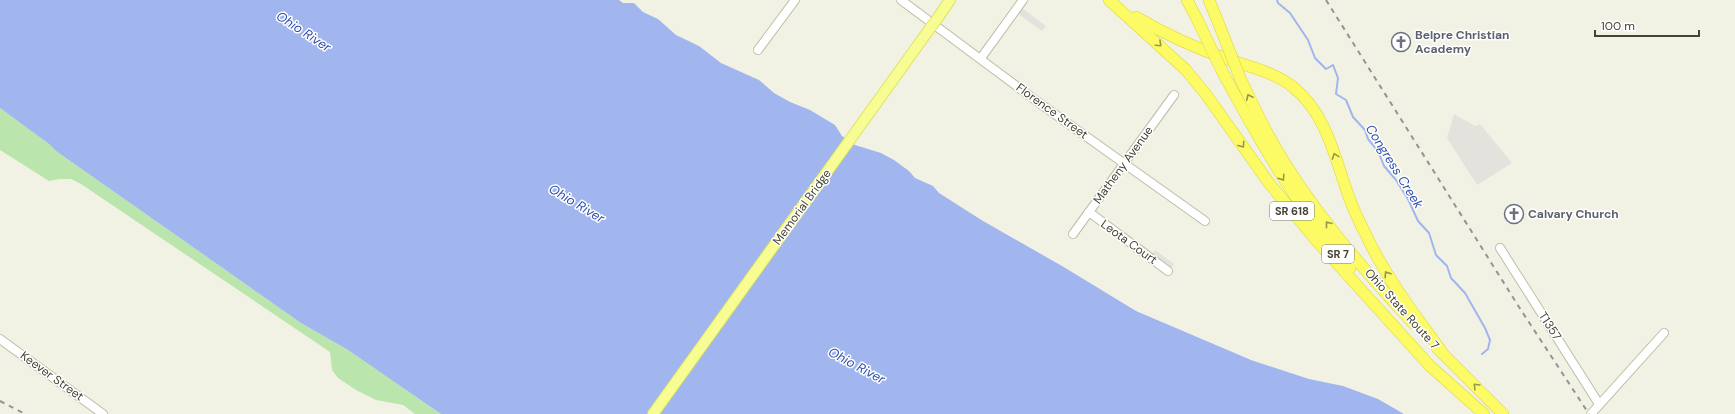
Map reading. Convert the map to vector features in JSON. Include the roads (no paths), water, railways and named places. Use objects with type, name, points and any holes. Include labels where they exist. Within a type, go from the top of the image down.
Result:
[{"type":"highway","name":"SR 618","points":[[1109,0],[1152,26],[1195,47],[1279,77],[1305,98],[1317,114],[1328,137],[1349,198],[1372,248],[1404,299],[1442,352]]},
{"type":"highway","name":"SR 618","points":[[1109,0],[1185,69],[1205,93],[1269,183],[1315,239],[1430,366],[1485,414]]},
{"type":"highway","name":"SR 7","points":[[1187,0],[1222,71],[1265,150],[1300,204],[1342,259],[1402,327],[1485,414]]},
{"type":"highway","name":"Ohio State Route 7","points":[[1209,0],[1240,78],[1258,116],[1286,164],[1325,220],[1387,294],[1503,414]]},
{"type":"main road","name":"Memorial Bridge","points":[[653,414],[950,0]]},
{"type":"street","points":[[758,50],[795,0]]},
{"type":"street","name":"Florence Street","points":[[901,0],[1205,221]]},
{"type":"street","points":[[981,58],[1023,0]]},
{"type":"street","name":"Matheny Avenue","points":[[1073,234],[1174,95]]},
{"type":"street","name":"Leota Court","points":[[1089,212],[1168,271]]},
{"type":"street","name":"T1357","points":[[1500,248],[1599,404]]},
{"type":"street","points":[[1590,414],[1664,334]]},
{"type":"street","name":"Keever Street","points":[[0,339],[103,414]]},
{"type":"water","name":"Ohio River","points":[[0,0],[619,0],[623,3],[634,3],[643,12],[658,19],[676,35],[699,46],[721,63],[759,80],[774,93],[790,102],[810,110],[835,125],[842,136],[855,145],[881,153],[894,160],[909,171],[915,178],[933,186],[939,193],[983,221],[1062,266],[1136,311],[1251,360],[1309,379],[1343,386],[1378,399],[1404,414],[441,414],[348,350],[301,323],[56,151],[49,144],[0,108]]},
{"type":"waterway","name":"Congress Creek","points":[[1277,0],[1278,3],[1290,13],[1308,40],[1315,58],[1326,69],[1333,65],[1338,78],[1336,94],[1346,100],[1353,117],[1365,130],[1368,139],[1378,151],[1384,166],[1396,180],[1408,199],[1418,221],[1429,233],[1436,255],[1447,266],[1451,278],[1465,293],[1485,328],[1490,340],[1488,349],[1482,354]]},
{"type":"railway","points":[[1326,0],[1519,307],[1589,414]]},
{"type":"railway","points":[[0,401],[25,414]]},
{"type":"place","name":"Belpre Christian Academy","points":[[1401,42]]},
{"type":"place","name":"Calvary Church","points":[[1514,214]]}]
